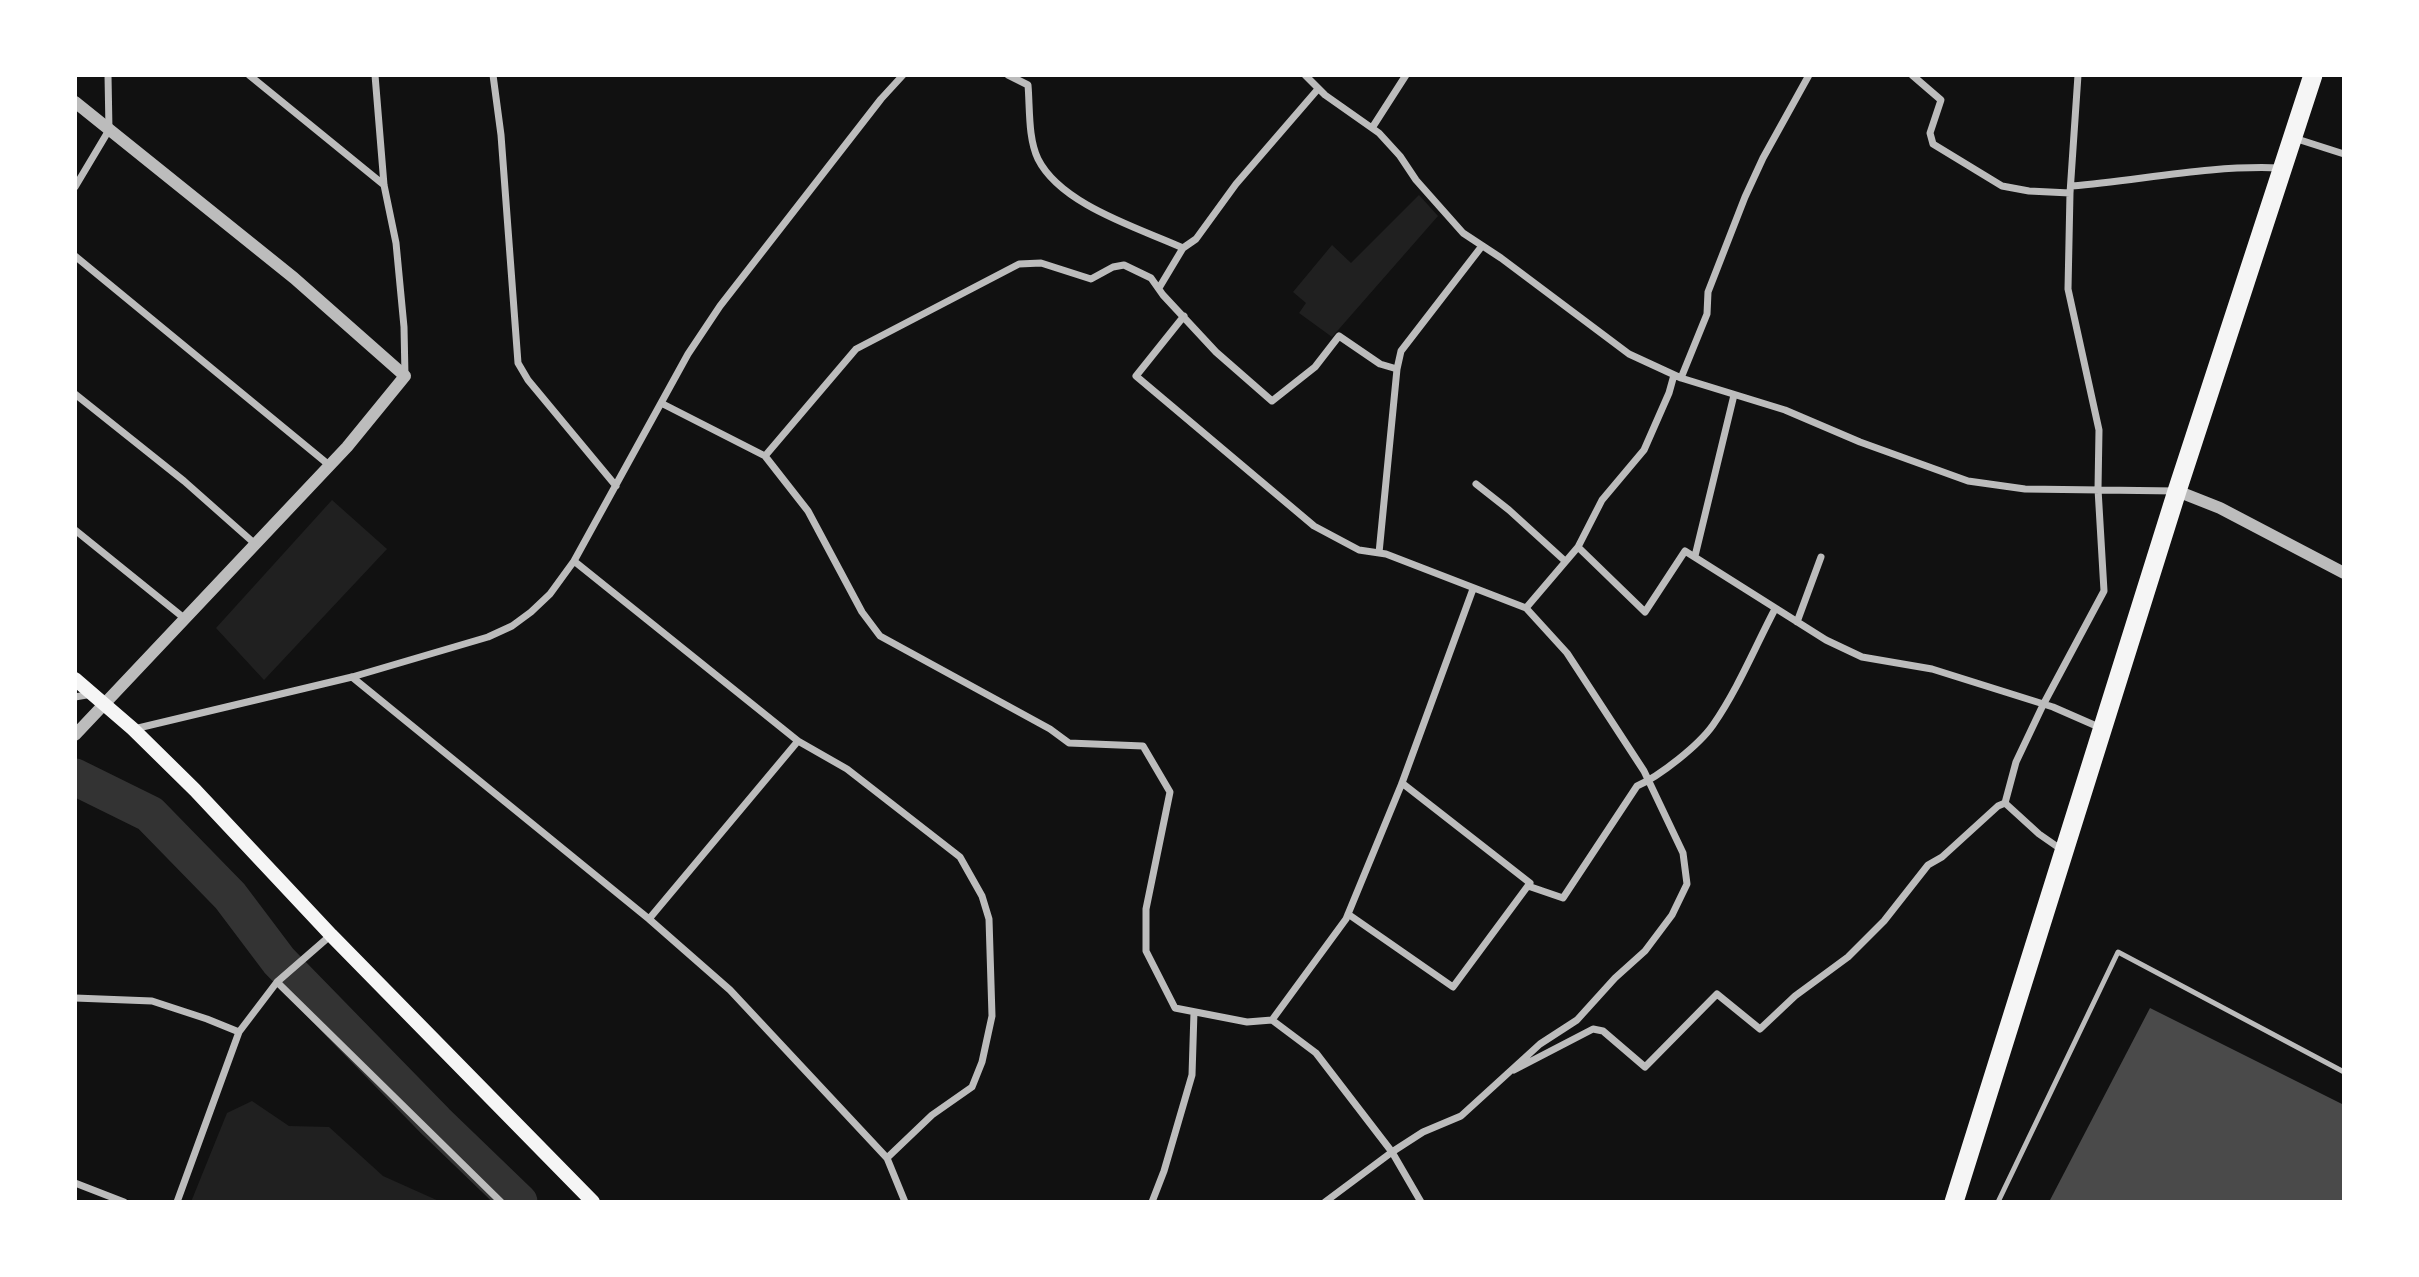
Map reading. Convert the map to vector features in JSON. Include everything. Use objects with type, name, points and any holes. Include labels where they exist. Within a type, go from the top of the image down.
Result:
[{"type":"highway","points":[[1954,1202],[2101,728],[2313,75]]},
{"type":"main road","points":[[75,679],[92,694],[101,708],[133,729],[195,790],[331,935],[593,1202]]},
{"type":"street","points":[[75,187],[109,130],[108,75]]},
{"type":"street","points":[[248,75],[384,185]]},
{"type":"street","points":[[75,734],[329,465],[405,376],[404,327],[396,243],[384,185],[375,75]]},
{"type":"street","points":[[493,75],[501,135],[518,363],[528,380],[616,486]]},
{"type":"street","points":[[133,729],[352,677],[488,637],[512,626],[550,594],[574,561],[688,354],[720,306],[881,99],[903,75]]},
{"type":"street","points":[[1008,75],[1028,85],[1031,135],[1039,160],[1054,179],[1093,208],[1183,248]]},
{"type":"street","points":[[1305,75],[1318,89],[1372,128],[1400,156],[1416,180],[1463,233],[1501,258],[1629,354],[1678,377],[1784,410],[1871,446],[1968,481],[2025,489],[2177,491],[2220,508],[2344,573]]},
{"type":"street","points":[[1372,128],[1406,75]]},
{"type":"street","points":[[1526,608],[1578,547],[1602,500],[1644,450],[1707,314],[1707,292],[1745,197],[1808,75]]},
{"type":"street","points":[[1912,75],[1941,100],[1930,133],[1933,144],[2002,186],[2029,191],[2071,189],[2207,169],[2282,168]]},
{"type":"street","points":[[2005,803],[2016,762],[2043,705],[2104,592],[2098,489],[2099,430],[2068,289],[2078,75]]},
{"type":"street","points":[[1159,288],[1183,248],[1196,239],[1237,184],[1318,89]]},
{"type":"street","points":[[75,102],[294,278],[405,376]]},
{"type":"street","points":[[2293,137],[2344,154]]},
{"type":"street","points":[[1379,553],[1401,351],[1416,328],[1442,300],[1482,246]]},
{"type":"street","points":[[75,256],[329,465]]},
{"type":"street","points":[[765,456],[856,349],[1018,264],[1041,263],[1091,279],[1113,267],[1124,265],[1151,278],[1216,352],[1272,401],[1315,366],[1339,336],[1380,364],[1397,369]]},
{"type":"street","points":[[1184,316],[1136,376],[1314,526],[1359,550],[1379,553],[1526,608],[1567,653],[1650,780],[1683,853],[1686,884],[1680,901],[1645,951],[1615,978],[1577,1020],[1540,1044],[1461,1116],[1423,1132],[1325,1202]]},
{"type":"street","points":[[75,394],[184,481],[254,543]]},
{"type":"street","points":[[1695,556],[1734,395]]},
{"type":"street","points":[[662,403],[765,456],[808,511],[862,612],[880,636],[1050,729],[1069,743],[1143,746],[1170,792],[1146,909],[1146,951],[1175,1008],[1247,1022],[1272,1020],[1316,1053],[1392,1152],[1421,1202]]},
{"type":"street","points":[[1476,484],[1565,561]]},
{"type":"street","points":[[75,530],[184,618]]},
{"type":"street","points":[[1578,547],[1645,612],[1685,551],[1826,640],[1863,657],[1932,669],[2053,707],[2101,728]]},
{"type":"street","points":[[1797,622],[1821,557]]},
{"type":"street","points":[[574,561],[798,741],[847,769],[960,857],[982,896],[989,919],[992,1016],[982,1062],[972,1087],[932,1115],[887,1158]]},
{"type":"street","points":[[1272,1020],[1348,914],[1402,783],[1473,589]]},
{"type":"street","points":[[1528,886],[1563,898],[1637,786],[1676,761],[1711,728],[1775,609]]},
{"type":"street","points":[[352,677],[649,919],[730,990],[887,1158],[905,1202]]},
{"type":"street","points":[[75,697],[92,694]]},
{"type":"street","points":[[649,919],[798,741]]},
{"type":"street","points":[[1348,914],[1453,987],[1530,883],[1402,783]]},
{"type":"street","points":[[2005,803],[2039,834],[2063,851]]},
{"type":"street","points":[[1514,1070],[1593,1029],[1603,1031],[1645,1068],[1717,994],[1760,1029],[1795,996],[1848,957],[1884,920],[1928,865],[1942,857],[1998,806],[2005,803]]},
{"type":"street","points":[[177,1202],[239,1032],[277,982],[331,935]]},
{"type":"street","points":[[277,982],[501,1202]]},
{"type":"street","points":[[75,998],[152,1001],[239,1032]]},
{"type":"street","points":[[1152,1202],[1164,1171],[1192,1075],[1194,1012]]},
{"type":"street","points":[[75,1183],[124,1202]]},
{"type":"lane","points":[[1998,1202],[2118,952],[2344,1072]]},
{"type":"shaded area","points":[[1419,195],[1438,216],[1332,337],[1299,313],[1306,303],[1293,292],[1332,245],[1351,263]]},
{"type":"shaded area","points":[[332,500],[387,549],[264,680],[216,628]]},
{"type":"shaded area","points":[[252,1101],[289,1126],[329,1127],[383,1176],[441,1202],[191,1202],[227,1113]]},
{"type":"building","points":[[2150,1008],[2344,1105],[2344,1202],[2049,1202]]},
{"type":"waterway","points":[[75,777],[150,814],[230,896],[279,961],[436,1122],[519,1202]]}]
